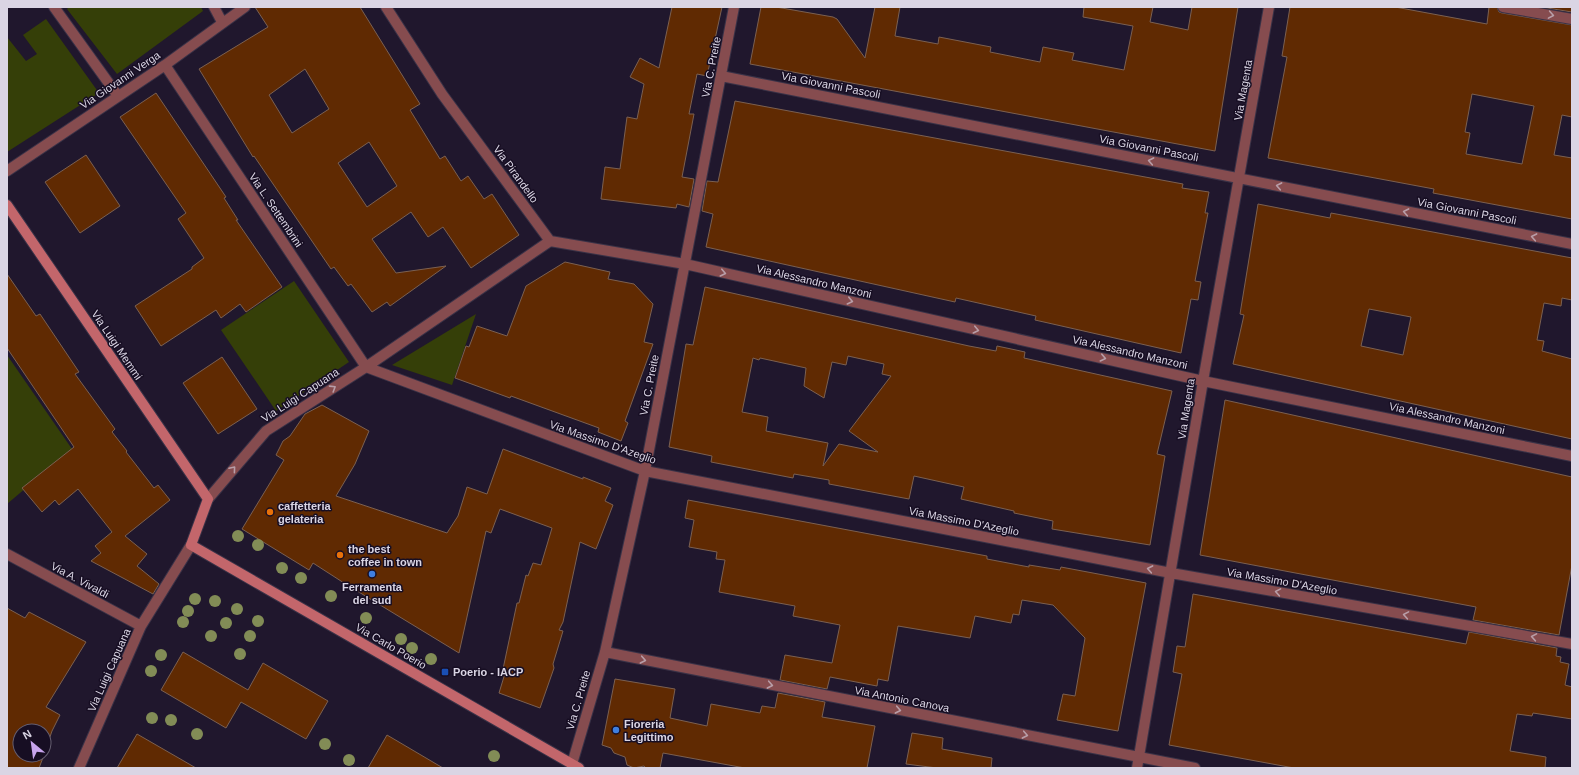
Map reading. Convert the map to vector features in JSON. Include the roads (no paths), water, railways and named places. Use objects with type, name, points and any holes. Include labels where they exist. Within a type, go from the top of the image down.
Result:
[{"type":"street","points":[[54,7],[118,96]]},
{"type":"street","points":[[214,7],[222,22]]},
{"type":"street","name":"Via Giovanni Verga","points":[[7,171],[165,65],[244,7]]},
{"type":"street","name":"Via Pirandello","points":[[386,7],[442,94],[550,241]]},
{"type":"street","name":"Via C. Preite","points":[[575,766],[604,652],[645,471],[734,7]]},
{"type":"street","name":"Via Magenta","points":[[1138,763],[1269,7]]},
{"type":"street","points":[[1503,7],[1572,19]]},
{"type":"street","name":"Via L. Settembrini","points":[[165,65],[366,367]]},
{"type":"street","name":"Via Giovanni Pascoli","points":[[721,76],[1572,244]]},
{"type":"street","name":"Via Luigi Memmi","points":[[7,205],[208,499]]},
{"type":"street","points":[[550,241],[685,264]]},
{"type":"street","name":"Via Luigi Capuana","points":[[79,768],[141,626],[191,545],[208,499],[266,431],[366,367],[550,241]]},
{"type":"street","name":"Via Alessandro Manzoni","points":[[685,264],[1203,381],[1572,456]]},
{"type":"street","name":"Via Massimo D'Azeglio","points":[[366,367],[645,471],[1171,573],[1572,644]]},
{"type":"street","name":"Via Carlo Poerio","points":[[191,545],[575,766]]},
{"type":"street","name":"Via A. Vivaldi","points":[[7,554],[141,626]]},
{"type":"street","name":"Via Antonio Canova","points":[[604,652],[1138,763],[1195,768]]},
{"type":"place","name":"caffetteria gelateria","points":[[270,512]]},
{"type":"place","name":"the best coffee in town","points":[[340,555]]},
{"type":"place","name":"Ferramenta del sud","points":[[372,574]]},
{"type":"place","name":"Poerio - IACP","points":[[445,672]]},
{"type":"place","name":"Fioreria Legittimo","points":[[616,730]]}]
